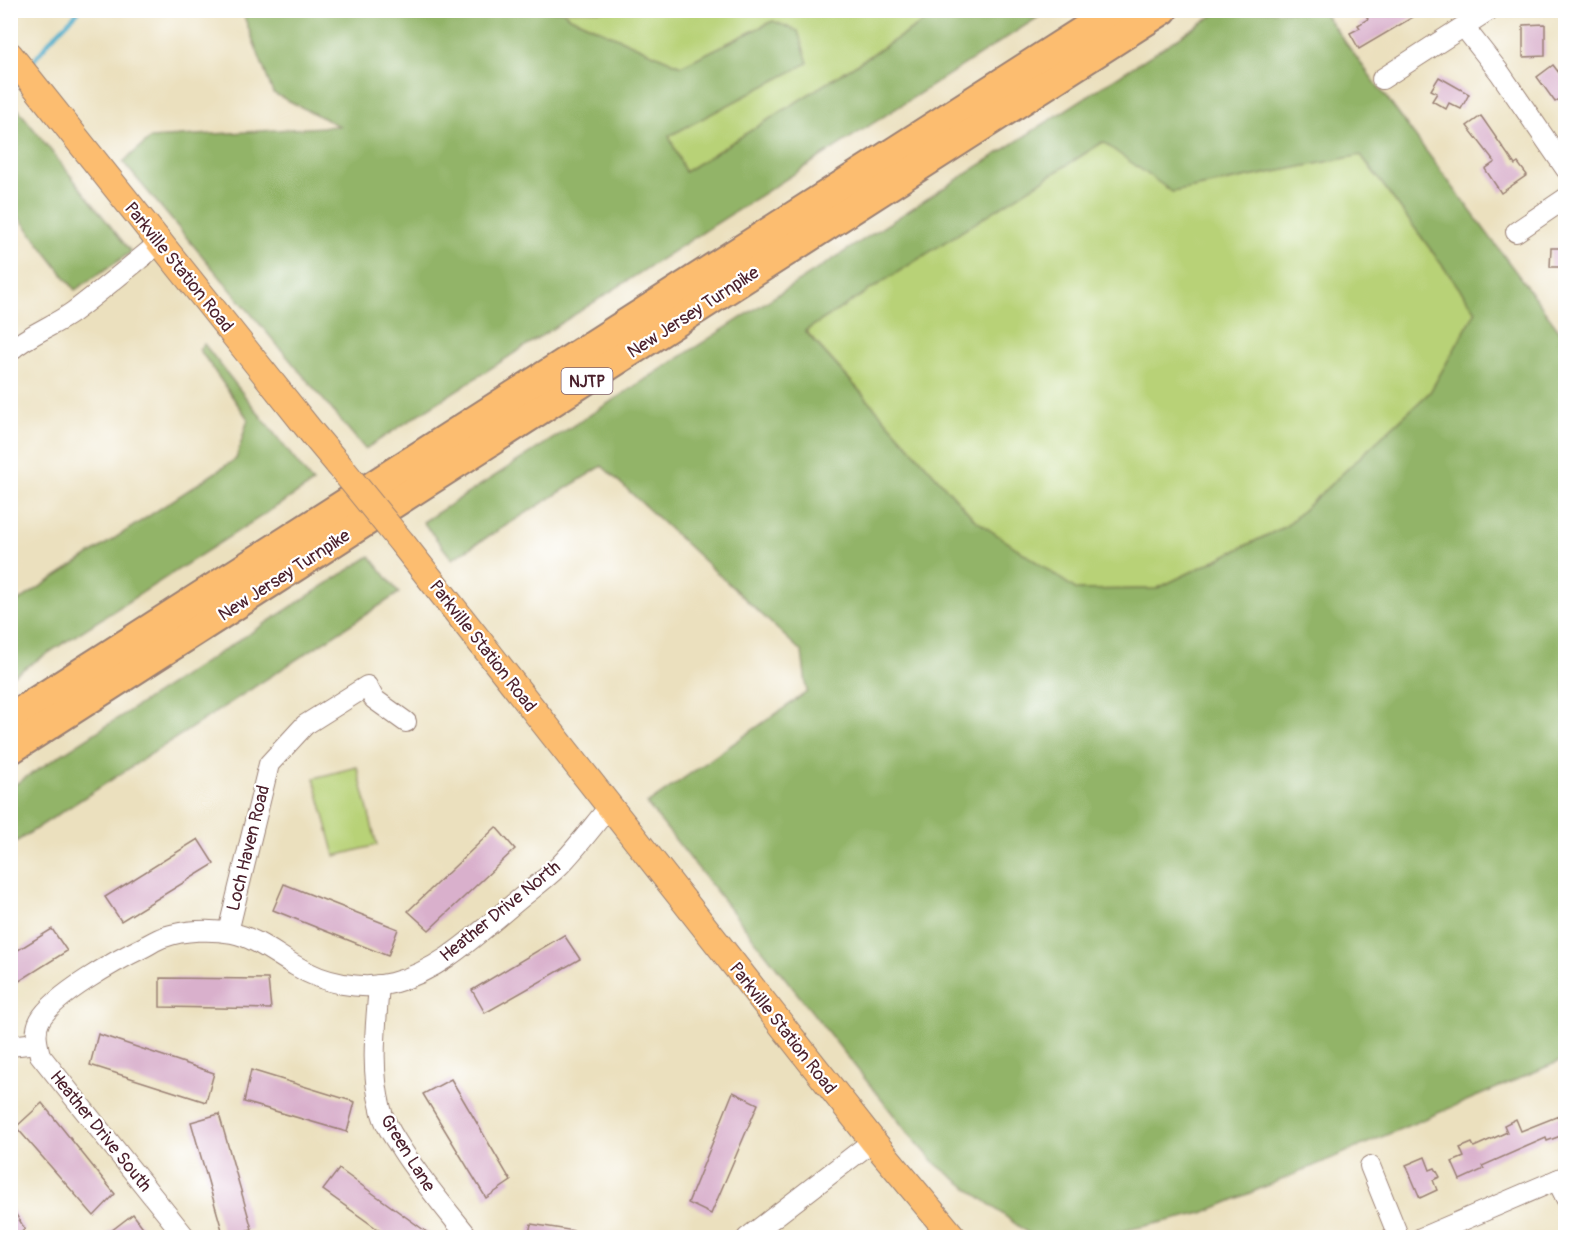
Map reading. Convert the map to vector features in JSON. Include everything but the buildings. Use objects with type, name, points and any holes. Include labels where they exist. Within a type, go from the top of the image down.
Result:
[{"type":"highway","name":"New Jersey Turnpike","points":[[10,718],[1115,10]]},
{"type":"highway","name":"New Jersey Turnpike","points":[[10,750],[1163,10]]},
{"type":"main road","name":"Parkville Station Road","points":[[10,55],[403,544],[873,1141],[954,1238]]},
{"type":"street","points":[[1382,79],[1489,10]]},
{"type":"street","points":[[1464,27],[1500,73],[1566,169]]},
{"type":"street","points":[[1516,232],[1566,198]]},
{"type":"street","points":[[10,351],[33,334],[72,312],[159,243]]},
{"type":"street","name":"Loch Haven Road","points":[[228,932],[269,764],[305,725],[367,686],[374,699],[406,722]]},
{"type":"street","name":"Heather Drive North","points":[[37,1043],[37,1027],[52,1004],[116,961],[164,937],[204,931],[228,932],[256,941],[309,974],[347,984],[368,986],[391,984],[410,977],[452,955],[558,866],[609,807]]},
{"type":"street","name":"Green Lane","points":[[379,985],[374,1063],[383,1117],[420,1177],[470,1238]]},
{"type":"street","points":[[10,1046],[37,1043]]},
{"type":"street","name":"Heather Drive South","points":[[37,1043],[40,1055],[186,1238]]},
{"type":"street","points":[[747,1238],[873,1141]]},
{"type":"street","points":[[1370,1166],[1400,1238]]},
{"type":"street","points":[[1420,1238],[1561,1178],[1566,1198]]},
{"type":"green space","points":[[242,11],[563,11],[568,16],[681,66],[773,21],[798,31],[808,63],[669,136],[685,172],[941,11],[1048,11],[365,449],[123,162],[151,138],[339,126],[273,93]]},
{"type":"green space","points":[[563,11],[941,11],[685,172],[669,136],[807,63],[773,21],[681,66],[568,16]]},
{"type":"green space","points":[[1220,11],[1322,11],[1565,338],[1565,1059],[1203,1213],[1096,1237],[1033,1237],[937,1165],[908,1133],[647,804],[807,692],[802,652],[602,466],[452,559],[423,522]],"holes":[[[1103,142],[1172,192],[1361,155],[1476,311],[1430,392],[1286,526],[1156,589],[1077,590],[974,519],[805,331]]]},
{"type":"green space","points":[[10,99],[131,252],[75,290],[11,207]]},
{"type":"green space","points":[[1103,142],[1173,192],[1361,155],[1476,311],[1430,392],[1286,526],[1156,589],[1077,590],[974,519],[805,330]]},
{"type":"green space","points":[[204,344],[313,483],[11,677],[11,606],[236,459],[248,419],[199,349]]},
{"type":"green space","points":[[370,556],[399,593],[11,845],[11,787]]},
{"type":"green space","points":[[357,767],[377,845],[335,856],[314,778]]},
{"type":"waterway","points":[[32,63],[52,38],[80,10]]},
{"type":"waterway","points":[[10,92],[19,82]]}]
